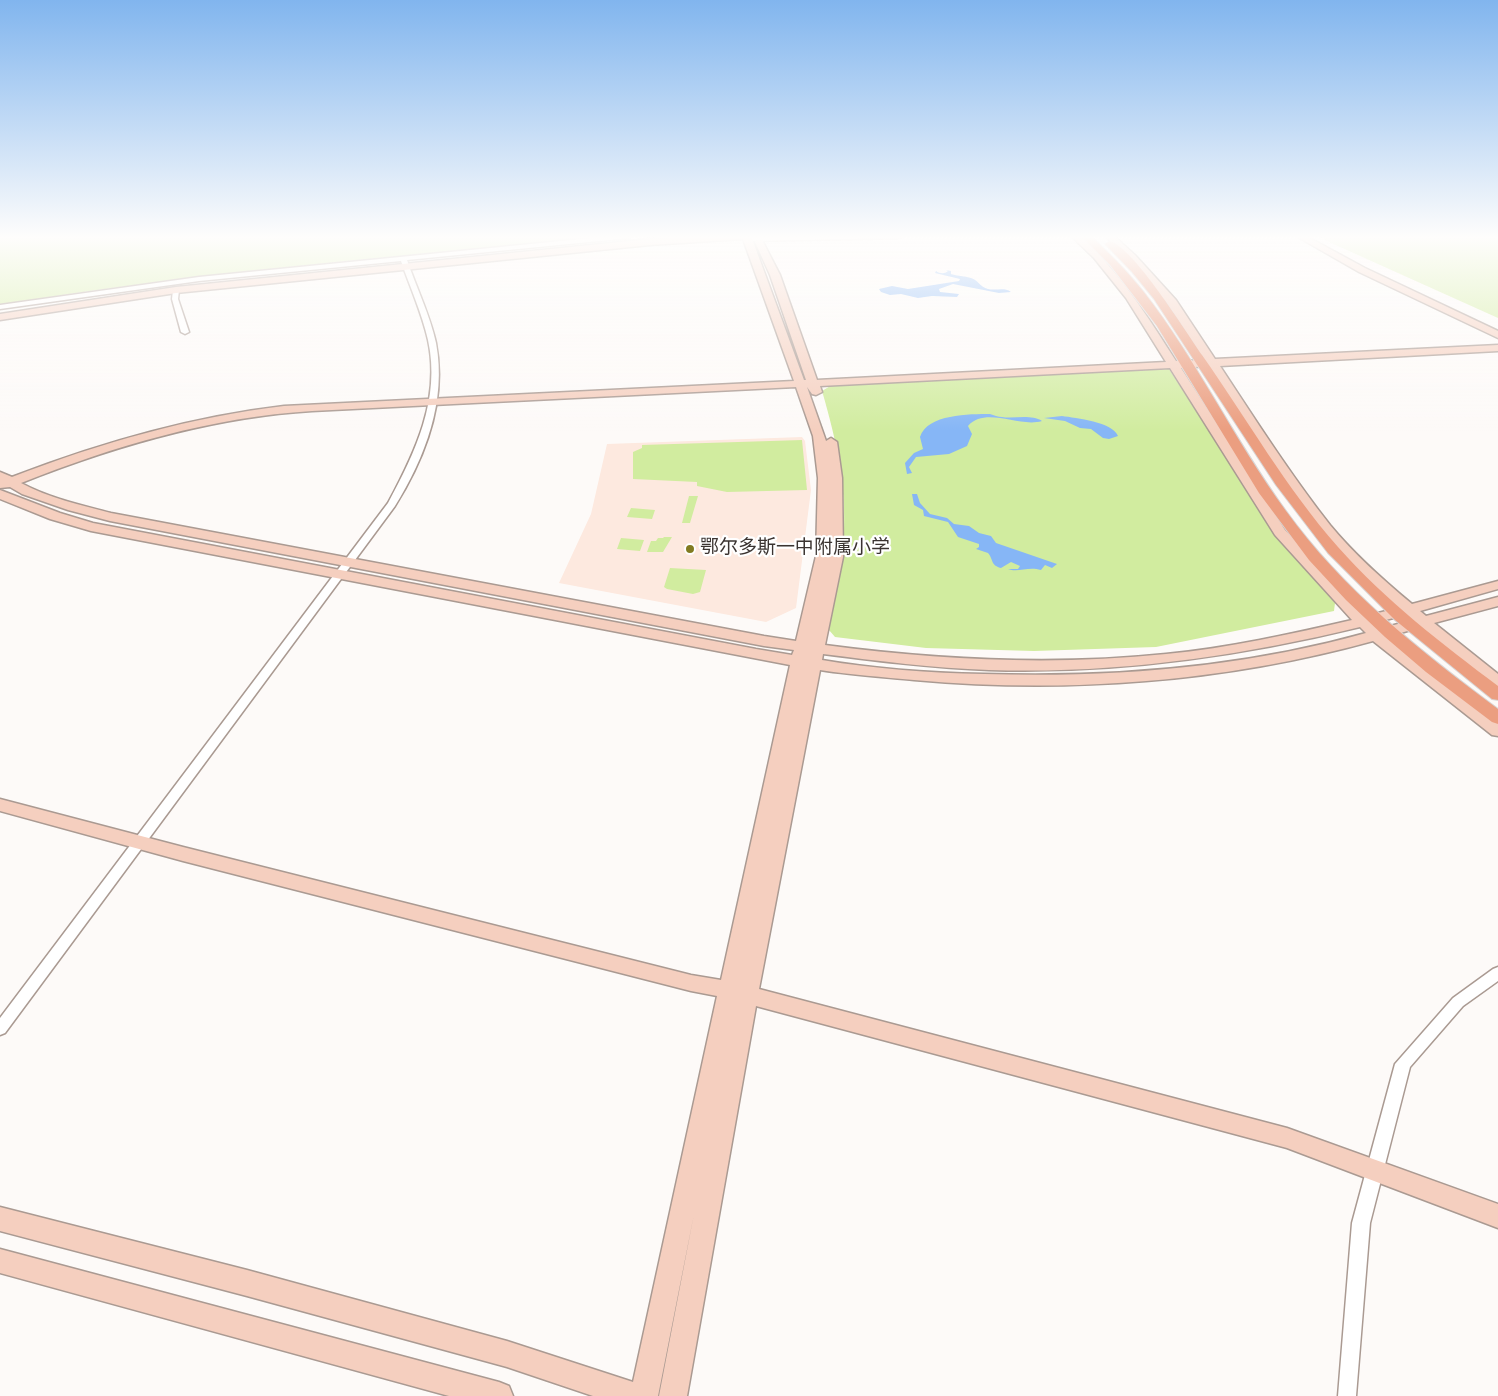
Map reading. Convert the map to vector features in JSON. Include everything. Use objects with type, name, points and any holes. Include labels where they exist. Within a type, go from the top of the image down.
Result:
[{"type":"main road","points":[[1146,301],[1257,446],[1314,527],[1340,558],[1417,623],[1432,644],[1498,695]]},
{"type":"main road","points":[[1158,301],[1265,492],[1288,523],[1369,620],[1383,633],[1412,652],[1498,718]]},
{"type":"main road","points":[[0,1262],[499,1396]]},
{"type":"street","points":[[0,309],[58,301]]},
{"type":"street","points":[[0,317],[103,301]]},
{"type":"street","points":[[176,301],[185,332]]},
{"type":"street","points":[[0,1029],[392,504],[412,468],[434,400],[435,379],[432,341],[418,301]]},
{"type":"street","points":[[644,1396],[738,993],[807,655],[823,556],[824,478],[819,436],[807,381],[775,301]]},
{"type":"street","points":[[1134,301],[1192,362]]},
{"type":"street","points":[[1171,301],[1176,308],[1192,362]]},
{"type":"street","points":[[1427,301],[1498,335]]},
{"type":"street","points":[[1440,301],[1498,328]]},
{"type":"street","points":[[4,480],[162,432],[258,412],[434,400],[1498,346]]},
{"type":"street","points":[[4,480],[27,491],[73,508],[110,517],[764,641],[844,669],[947,678],[1042,681],[1127,678],[1204,670],[1280,658],[1383,633],[1498,601]]},
{"type":"street","points":[[0,494],[55,516],[90,527],[339,575],[807,655],[945,663],[1037,665],[1118,663],[1193,656],[1268,644],[1498,586]]},
{"type":"street","points":[[1417,623],[1498,682]]},
{"type":"street","points":[[1383,633],[1430,680],[1498,731]]},
{"type":"street","points":[[0,805],[681,981],[738,993],[1278,1136],[1498,1216]]},
{"type":"street","points":[[1347,1396],[1361,1223],[1403,1064],[1458,1002],[1498,973]]},
{"type":"street","points":[[673,1396],[738,993]]},
{"type":"street","points":[[0,1219],[507,1354],[634,1396]]},
{"type":"shaded area","name":"鄂尔多斯一中附属小学","points":[[802,437],[805,441],[811,490],[796,608],[766,622],[559,583],[591,514],[607,444]]},
{"type":"green space","points":[[0,301],[24,301],[0,305]]},
{"type":"green space","points":[[1461,301],[1498,301],[1498,318]]},
{"type":"green space","points":[[1169,369],[1278,537],[1335,603],[1334,611],[1156,647],[1034,651],[926,648],[835,637],[829,630],[843,546],[844,507],[837,448],[822,391],[832,385]]},
{"type":"green space","points":[[802,440],[807,490],[727,492],[697,486],[697,482],[633,479],[633,452],[642,448],[642,445]]},
{"type":"green space","points":[[689,496],[698,496],[690,523],[682,523]]},
{"type":"green space","points":[[631,508],[655,510],[652,519],[627,517]]},
{"type":"green space","points":[[672,537],[663,552],[647,552],[651,541]]},
{"type":"green space","points":[[621,538],[644,540],[640,551],[617,549]]},
{"type":"green space","points":[[670,568],[706,570],[700,592],[693,594],[664,587]]},
{"type":"water","points":[[990,414],[999,417],[1033,418],[1042,421],[1023,422],[993,417],[975,420],[968,426],[972,434],[967,446],[949,454],[916,457],[909,467],[912,473],[907,474],[905,463],[914,453],[923,449],[920,437],[924,429],[931,424],[950,417]]},
{"type":"water","points":[[1062,416],[1102,424],[1115,431],[1118,436],[1109,439],[1103,438],[1091,429],[1080,428],[1065,421],[1044,418]]},
{"type":"water","points":[[912,494],[917,494],[920,503],[930,514],[947,518],[954,524],[969,526],[979,533],[991,536],[996,543],[1057,564],[1052,568],[1045,565],[1041,570],[1008,569],[1018,569],[1020,566],[1011,562],[1001,568],[998,567],[994,564],[988,553],[976,549],[979,547],[979,544],[958,537],[948,522],[924,516],[923,510],[914,505]]},
{"type":"place","name":"鄂尔多斯一中附属小学","points":[[690,549]]}]
